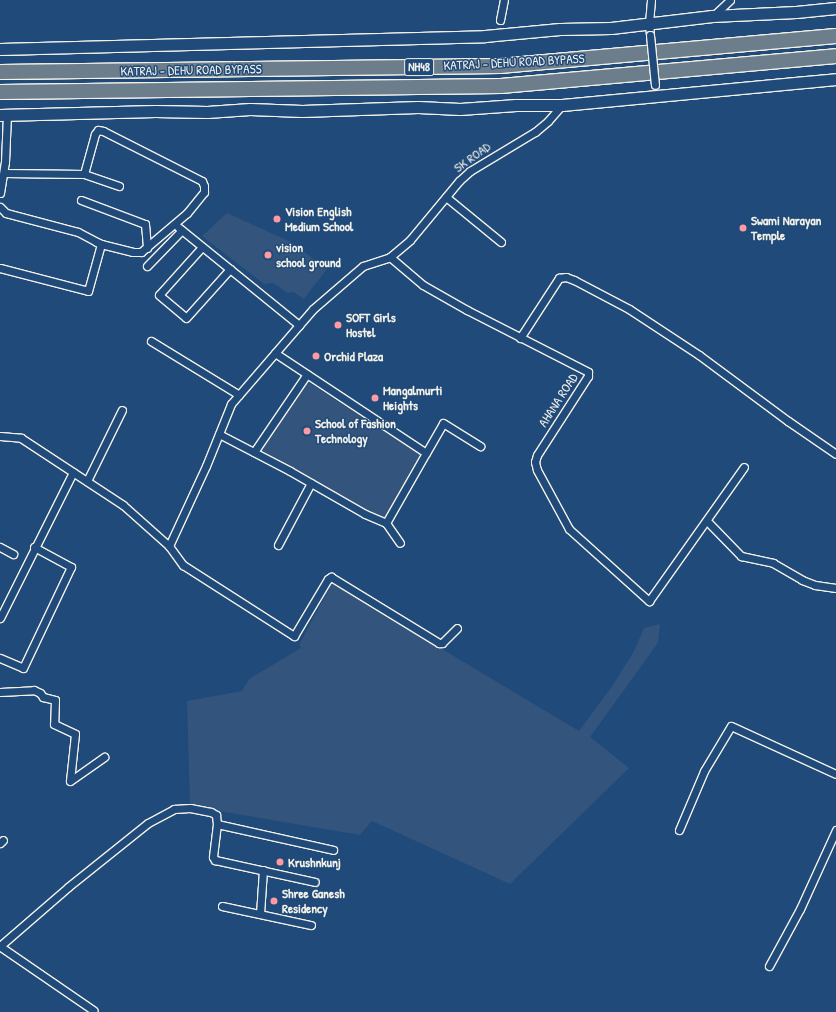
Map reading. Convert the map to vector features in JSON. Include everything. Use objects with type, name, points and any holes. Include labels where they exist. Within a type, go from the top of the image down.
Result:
[{"type":"highway","name":"KATRAJ - DEHU ROAD BYPASS","points":[[0,72],[500,66],[836,36]]},
{"type":"highway","name":"KATRAJ - DEHU ROAD BYPASS","points":[[0,92],[501,86],[836,56]]},
{"type":"street","points":[[500,20],[504,0]]},
{"type":"street","points":[[651,0],[649,4],[649,23],[656,97]]},
{"type":"street","points":[[712,16],[730,0]]},
{"type":"street","points":[[0,49],[485,36],[560,29],[611,28],[712,16],[796,12],[836,8]]},
{"type":"street","points":[[0,193],[4,173],[4,115],[155,111],[207,112],[250,109],[302,111],[418,107],[460,109],[516,105],[562,105],[656,97],[698,91],[833,80]]},
{"type":"street","name":"SK ROAD","points":[[390,257],[410,240],[459,181],[470,171],[535,132],[548,121],[562,105]]},
{"type":"street","points":[[0,214],[101,244],[133,252],[141,252],[187,213],[204,192],[202,181],[103,131],[98,130],[84,174]]},
{"type":"street","points":[[4,173],[84,174],[119,186]]},
{"type":"street","points":[[446,197],[501,242]]},
{"type":"street","points":[[81,200],[145,224],[147,248]]},
{"type":"street","points":[[0,207],[6,213],[78,232],[101,244]]},
{"type":"street","points":[[147,266],[180,229],[299,325]]},
{"type":"street","points":[[0,268],[88,291],[101,244]]},
{"type":"street","points":[[202,247],[158,295],[186,318],[230,269]]},
{"type":"street","points":[[169,546],[231,404],[313,309],[363,266],[390,257]]},
{"type":"street","name":"AHANA ROAD","points":[[390,257],[423,285],[520,338],[588,372],[588,376],[537,455],[535,462],[537,470],[570,529],[649,601],[707,521]]},
{"type":"street","points":[[520,338],[559,278],[566,277],[629,309],[699,355],[788,421],[836,454]]},
{"type":"street","points":[[151,341],[239,395]]},
{"type":"street","points":[[275,353],[426,453]]},
{"type":"street","points":[[254,452],[307,374]]},
{"type":"street","points":[[87,481],[122,410]]},
{"type":"street","points":[[386,523],[443,423],[480,446]]},
{"type":"street","points":[[219,434],[311,483],[365,514],[386,523],[400,543]]},
{"type":"street","points":[[0,436],[21,438],[123,505],[169,546],[183,565],[294,636],[328,579],[331,577],[439,643],[444,642],[457,628]]},
{"type":"street","points":[[744,467],[707,521],[741,556],[773,563],[802,580],[815,585],[836,588]]},
{"type":"street","points":[[0,618],[34,547],[73,472]]},
{"type":"street","points":[[278,545],[311,483]]},
{"type":"street","points":[[0,547],[14,554]]},
{"type":"street","points":[[0,658],[23,668],[71,567],[34,547]]},
{"type":"street","points":[[0,692],[34,690],[40,693],[43,697],[55,700],[54,724],[75,734],[70,781],[104,757]]},
{"type":"street","points":[[678,830],[704,772],[731,726],[836,774]]},
{"type":"street","points":[[92,1010],[0,947],[68,887],[148,823],[174,809],[190,808],[210,812],[216,815],[217,824],[213,857],[214,860],[315,882]]},
{"type":"street","points":[[217,824],[333,850]]},
{"type":"street","points":[[769,966],[800,908],[836,830]]},
{"type":"street","points":[[260,914],[263,870]]},
{"type":"street","points":[[222,906],[311,925]]},
{"type":"shaded area","name":"vision school ground","points":[[227,213],[291,242],[327,269],[304,299],[293,292],[288,293],[273,283],[264,284],[202,236]]},
{"type":"shaded area","points":[[300,377],[429,460],[391,523],[253,448]]},
{"type":"shaded area","points":[[332,583],[579,731],[613,685],[634,651],[644,628],[660,624],[658,643],[590,737],[629,768],[510,884],[372,821],[360,835],[190,806],[187,701],[242,691],[249,679],[301,648],[299,645]]},
{"type":"place","name":"Vision English Medium School","points":[[277,219]]},
{"type":"place","name":"Swami Narayan Temple","points":[[743,228]]},
{"type":"place","name":"vision school ground","points":[[268,255]]},
{"type":"place","name":"SOFT Girls Hostel","points":[[338,325]]},
{"type":"place","name":"Orchid Plaza","points":[[316,356]]},
{"type":"place","name":"Mangalmurti Heights","points":[[375,398]]},
{"type":"place","name":"School of Fashion Technology","points":[[307,431]]},
{"type":"place","name":"Krushnkunj","points":[[280,862]]},
{"type":"place","name":"Shree Ganesh Residency","points":[[274,901]]}]
